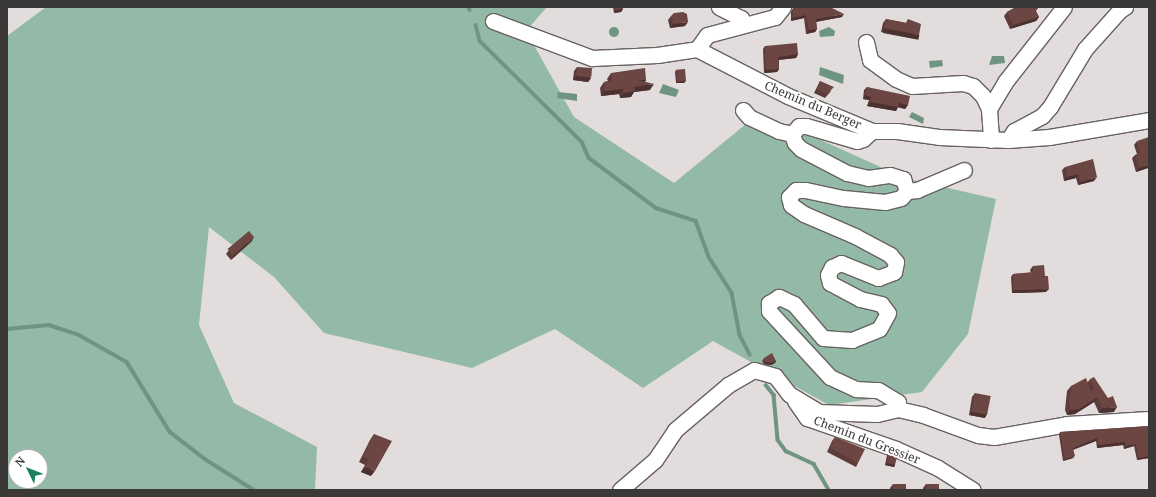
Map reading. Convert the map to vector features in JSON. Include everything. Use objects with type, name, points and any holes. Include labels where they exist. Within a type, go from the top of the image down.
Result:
[{"type":"street","points":[[719,7],[741,18],[738,26]]},
{"type":"street","points":[[510,15],[493,21],[592,58],[657,55],[697,49],[707,35],[775,17],[783,7]]},
{"type":"street","points":[[989,108],[1005,82],[1064,7]]},
{"type":"street","points":[[1008,140],[1014,131],[1042,116],[1050,107],[1085,49],[1120,10],[1125,7]]},
{"type":"street","points":[[866,42],[870,60],[896,79],[912,86],[963,83],[973,86],[983,96],[989,108],[991,140]]},
{"type":"street","name":"Chemin du Berger","points":[[697,49],[788,96],[872,131],[863,139],[857,141],[806,126],[799,126],[792,134]]},
{"type":"street","points":[[743,110],[749,116],[779,131],[792,134],[795,143],[801,149],[847,173],[868,178],[890,174],[903,180],[907,191]]},
{"type":"street","points":[[872,131],[1008,140],[1049,137],[1149,120]]},
{"type":"street","points":[[898,409],[898,402],[878,390],[856,389],[830,378],[773,318],[769,311],[769,303],[779,297],[794,304],[823,338],[852,340],[879,329],[888,313],[881,304],[860,299],[830,283],[828,275],[832,267],[841,263],[878,278],[894,272],[896,262],[890,255],[855,236],[804,214],[791,205],[789,197],[796,190],[805,190],[843,198],[885,202],[901,198],[907,191],[917,190],[964,170]]},
{"type":"street","name":"Chemin du Gressier","points":[[620,490],[655,460],[675,430],[728,385],[754,370],[775,376],[807,418],[896,449],[938,468],[973,490]]},
{"type":"street","points":[[789,394],[819,412],[877,414],[898,409],[971,433],[994,437],[1067,424],[1149,419]]},
{"type":"shaded area","points":[[46,7],[547,7],[526,31],[574,117],[674,183],[746,124],[794,128],[905,178],[996,199],[968,334],[922,392],[829,405],[713,341],[643,388],[555,329],[472,368],[324,333],[274,277],[209,227],[199,325],[234,403],[317,447],[315,490],[7,490],[7,36]]},
{"type":"shaded area","points":[[612,27],[616,27],[618,28],[618,36],[612,37],[609,34],[609,30]]},
{"type":"shaded area","points":[[829,27],[835,31],[834,36],[820,37],[819,31]]},
{"type":"shaded area","points":[[992,56],[1004,56],[1005,63],[989,65]]},
{"type":"shaded area","points":[[942,60],[943,66],[930,68],[929,61]]},
{"type":"shaded area","points":[[820,67],[844,75],[843,84],[819,75]]},
{"type":"shaded area","points":[[663,84],[679,90],[676,97],[659,93]]},
{"type":"shaded area","points":[[558,92],[577,94],[577,101],[557,98]]},
{"type":"shaded area","points":[[912,112],[924,118],[923,124],[909,117]]},
{"type":"building","points":[[615,7],[623,7],[623,9],[616,10]]},
{"type":"building","points":[[830,7],[844,14],[816,19],[817,29],[809,30],[806,15],[793,18],[793,8]]},
{"type":"building","points":[[1016,7],[1037,7],[1038,8],[1035,10],[1039,17],[1013,25],[1007,12]]},
{"type":"building","points":[[683,12],[687,14],[688,22],[673,24],[671,16],[674,13]]},
{"type":"building","points":[[886,19],[907,23],[908,19],[921,24],[919,35],[884,28]]},
{"type":"building","points":[[797,43],[798,54],[778,57],[779,69],[766,70],[765,46]]},
{"type":"building","points":[[577,67],[592,68],[591,77],[576,76]]},
{"type":"building","points":[[645,68],[646,80],[638,80],[654,84],[634,87],[635,91],[624,93],[623,89],[605,91],[604,82],[612,81],[611,73]]},
{"type":"building","points":[[685,69],[686,81],[677,82],[676,70]]},
{"type":"building","points":[[820,81],[834,87],[827,94],[817,89]]},
{"type":"building","points":[[867,87],[910,96],[908,105],[899,103],[898,107],[870,102],[871,97],[865,95]]},
{"type":"building","points":[[1149,137],[1149,165],[1139,168],[1135,155],[1140,153],[1137,141]]},
{"type":"building","points":[[1093,159],[1097,177],[1080,182],[1079,174],[1067,177],[1065,167]]},
{"type":"building","points":[[249,231],[254,237],[233,255],[228,249]]},
{"type":"building","points":[[1044,265],[1045,276],[1048,276],[1049,289],[1014,290],[1013,274],[1033,272],[1033,266]]},
{"type":"building","points":[[772,353],[776,361],[772,363],[765,362],[764,358]]},
{"type":"building","points":[[1094,377],[1108,398],[1113,396],[1117,407],[1102,408],[1098,397],[1079,409],[1071,410],[1069,405],[1071,386],[1086,378],[1091,391],[1094,389],[1090,379]]},
{"type":"building","points":[[975,393],[991,396],[987,415],[971,412]]},
{"type":"building","points":[[1149,426],[1149,456],[1139,458],[1136,444],[1126,446],[1125,442],[1098,445],[1097,438],[1073,448],[1075,456],[1065,459],[1060,432]]},
{"type":"building","points":[[374,434],[392,441],[375,471],[365,467],[369,460],[363,456]]},
{"type":"building","points":[[835,437],[865,449],[858,463],[830,448]]},
{"type":"building","points":[[889,453],[897,457],[895,465],[887,463]]},
{"type":"building","points":[[893,484],[906,484],[906,490],[893,490]]},
{"type":"building","points":[[926,484],[939,484],[939,490],[926,490]]},
{"type":"waterway","points":[[476,25],[480,41],[582,142],[589,158],[656,208],[696,221],[709,257],[732,293],[740,335],[750,355]]},
{"type":"waterway","points":[[7,329],[49,325],[79,335],[127,362],[170,432],[205,459],[254,490]]},
{"type":"waterway","points":[[766,385],[774,395],[778,440],[786,451],[814,464],[829,490]]}]
